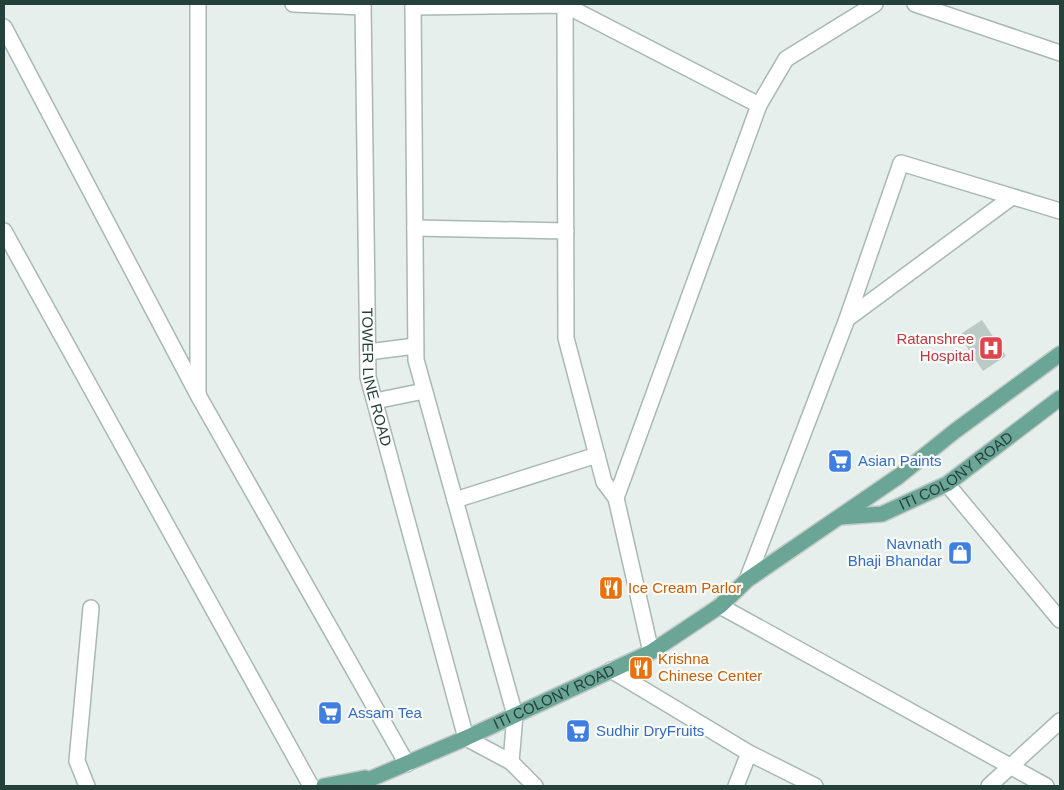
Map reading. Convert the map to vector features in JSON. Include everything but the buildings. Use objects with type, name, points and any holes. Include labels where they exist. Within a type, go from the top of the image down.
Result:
[{"type":"main road","name":"ITI COLONY ROAD","points":[[354,786],[466,738],[651,652],[720,606],[747,580],[899,476],[1060,354]]},
{"type":"main road","name":"ITI COLONY ROAD","points":[[839,517],[882,514],[947,484],[1060,398]]},
{"type":"main road","points":[[324,786],[381,775]]},
{"type":"street","points":[[198,4],[198,395]]},
{"type":"street","points":[[293,4],[363,6]]},
{"type":"street","points":[[616,498],[760,105],[786,59],[875,4]]},
{"type":"street","points":[[915,4],[1060,53]]},
{"type":"street","points":[[511,762],[515,715],[416,360],[413,6],[565,5],[760,105]]},
{"type":"street","points":[[565,5],[566,338],[604,482],[616,498],[651,652]]},
{"type":"street","name":"TOWER LINE ROAD","points":[[363,6],[368,377],[466,738]]},
{"type":"street","points":[[4,27],[198,395],[407,764]]},
{"type":"street","points":[[747,580],[847,319],[901,163],[1060,211]]},
{"type":"street","points":[[847,319],[1012,198]]},
{"type":"street","points":[[415,228],[566,232]]},
{"type":"street","points":[[4,231],[311,786]]},
{"type":"street","points":[[368,352],[416,346]]},
{"type":"street","points":[[375,401],[424,391]]},
{"type":"street","points":[[455,500],[597,455]]},
{"type":"street","points":[[947,484],[1060,617]]},
{"type":"street","points":[[720,606],[1046,786]]},
{"type":"street","points":[[86,786],[77,761],[91,608]]},
{"type":"street","points":[[611,670],[749,753],[815,786]]},
{"type":"street","points":[[989,786],[1060,721]]},
{"type":"street","points":[[466,738],[511,762],[536,786]]},
{"type":"street","points":[[736,786],[749,753]]},
{"type":"place","name":"Ratanshree Hospital","points":[[991,348]]},
{"type":"place","name":"Asian Paints","points":[[840,461]]},
{"type":"place","name":"Navnath Bhaji Bhandar","points":[[960,553]]},
{"type":"place","name":"Ice Cream Parlor","points":[[611,588]]},
{"type":"place","name":"Krishna Chinese Center","points":[[641,668]]},
{"type":"place","name":"Assam Tea","points":[[330,713]]},
{"type":"place","name":"Sudhir DryFruits","points":[[578,731]]}]
